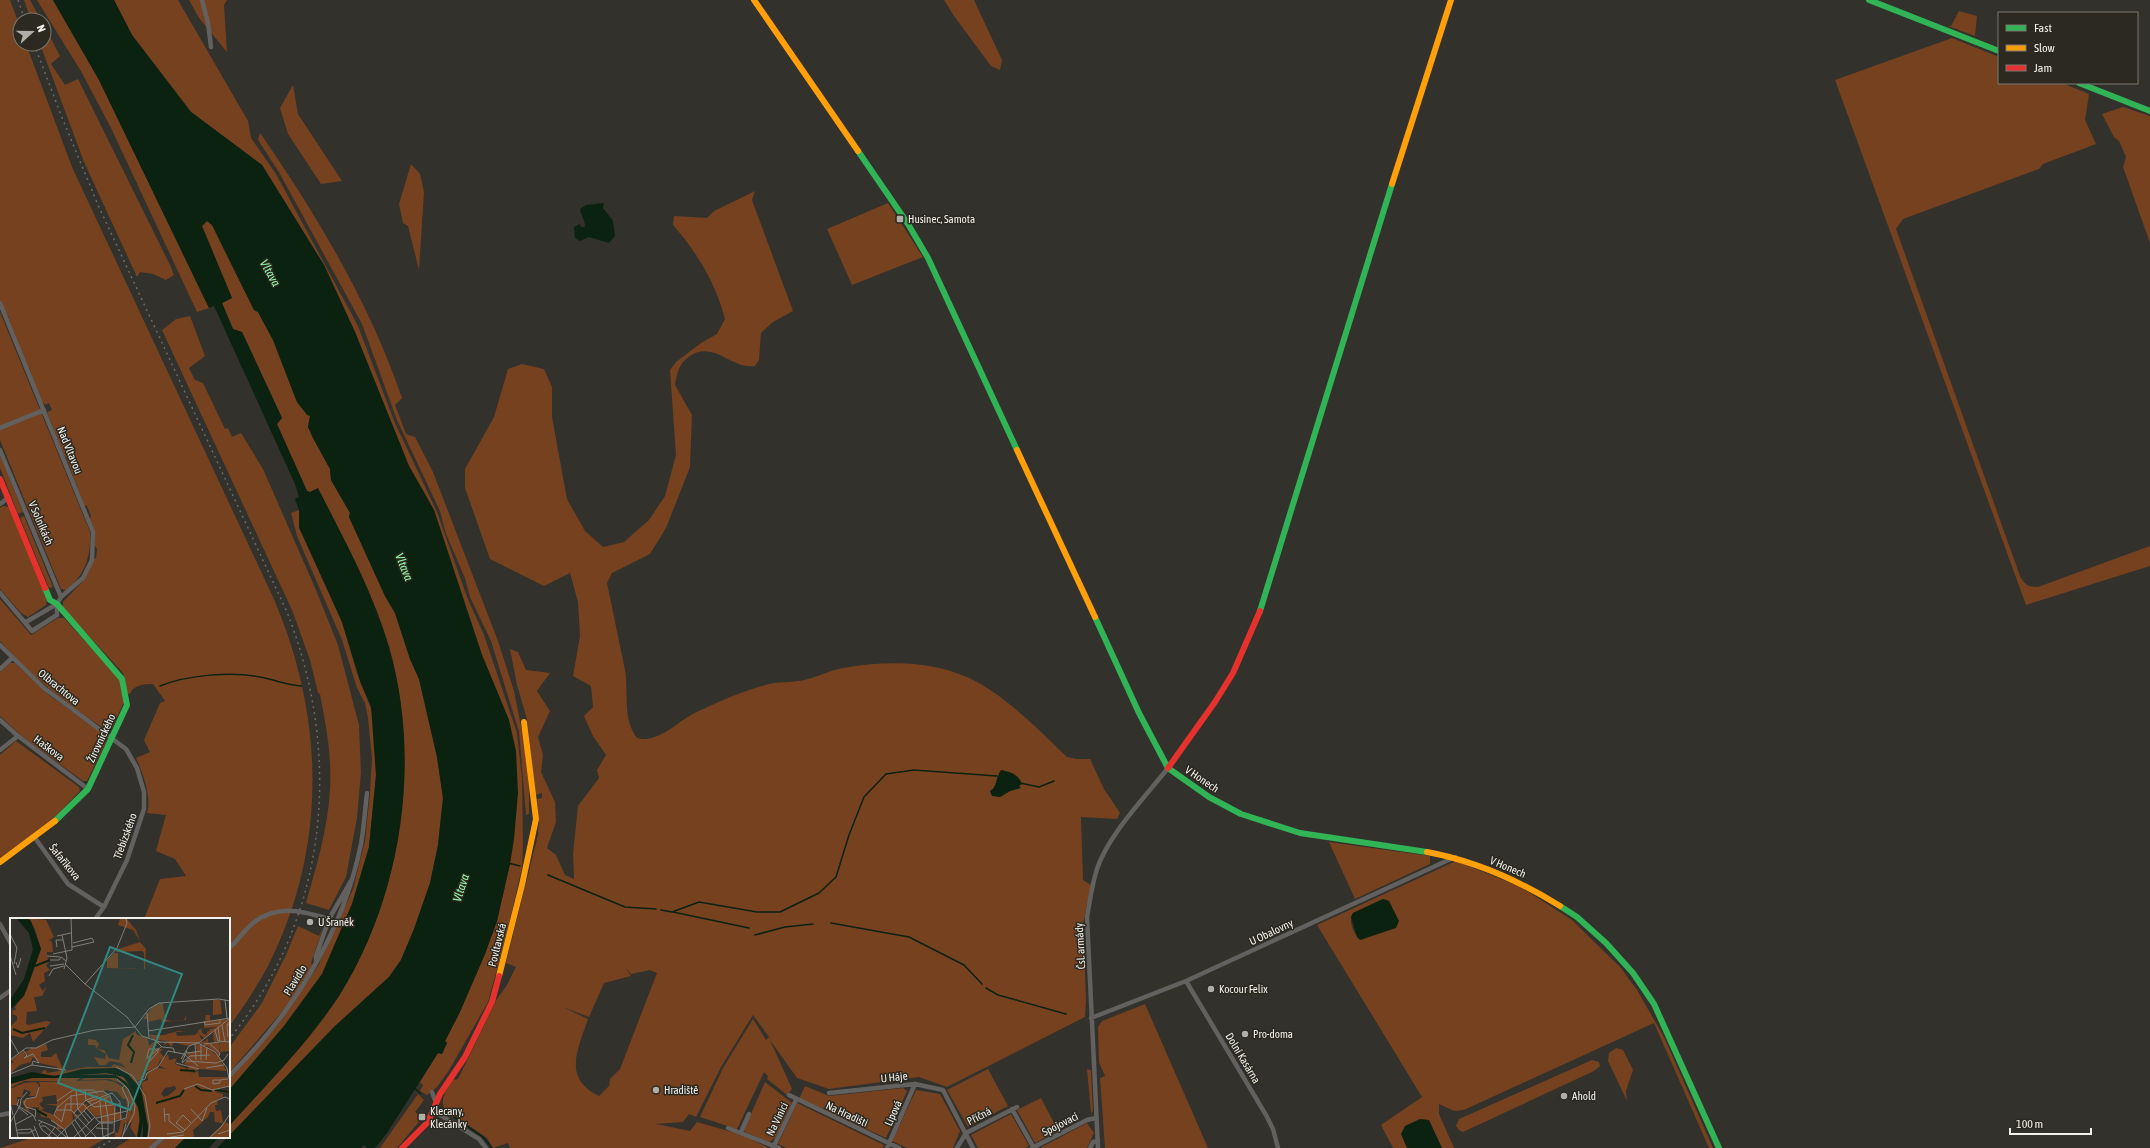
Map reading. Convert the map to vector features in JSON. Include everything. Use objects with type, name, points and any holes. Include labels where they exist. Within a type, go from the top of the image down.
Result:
[{"type":"street","points":[[202,0],[208,24],[211,47]]},
{"type":"street","points":[[754,0],[908,224],[928,258],[1139,713],[1168,768],[1234,673],[1263,605],[1371,251],[1451,0]]},
{"type":"street","points":[[1869,0],[1998,51]]},
{"type":"street","points":[[2082,84],[2150,111]]},
{"type":"street","name":"Nad Vltavou","points":[[0,303],[93,532],[94,548],[89,566],[83,578],[61,597]]},
{"type":"street","points":[[0,428],[44,410]]},
{"type":"street","name":"V Solníkách","points":[[0,450],[61,597]]},
{"type":"street","name":"V Solníkách","points":[[0,479],[50,600],[57,604]]},
{"type":"street","points":[[0,504],[8,498]]},
{"type":"street","points":[[0,593],[32,630],[57,615],[57,604],[61,597]]},
{"type":"street","points":[[26,622],[57,604]]},
{"type":"street","name":"Žirovnického","points":[[0,862],[63,815],[88,789],[127,705],[122,679],[57,604]]},
{"type":"street","name":"Olbrachtova","points":[[0,645],[44,688],[113,737]]},
{"type":"street","points":[[0,669],[12,658]]},
{"type":"street","name":"Haškova","points":[[0,720],[18,736],[88,789]]},
{"type":"street","name":"Povltavská","points":[[402,1148],[428,1122],[440,1094],[465,1057],[492,1002],[532,843],[536,819],[524,722]]},
{"type":"street","points":[[0,750],[18,736]]},
{"type":"street","name":"Třebízského","points":[[96,918],[104,907],[127,860],[144,809],[144,792],[137,768],[126,749],[113,737]]},
{"type":"street","name":"V Honech","points":[[1168,768],[1230,809],[1277,828],[1311,836],[1412,848],[1455,857],[1490,869],[1528,886],[1577,917],[1606,943],[1633,973],[1654,1004],[1719,1148]]},
{"type":"street","name":"Čsl. armády","points":[[1098,1148],[1087,917],[1097,868],[1118,832],[1168,768]]},
{"type":"street","name":"Plavidlo","points":[[230,1075],[287,1010],[316,964],[333,932],[352,879],[361,843],[367,793]]},
{"type":"street","name":"Šafaříkova","points":[[34,838],[68,884],[104,907]]},
{"type":"street","name":"U Obalovny","points":[[1091,1018],[1186,981],[1455,857]]},
{"type":"street","name":"Plavidlo","points":[[316,964],[316,956],[329,919],[347,885],[352,879]]},
{"type":"street","points":[[230,947],[252,924],[267,914],[290,910],[329,919]]},
{"type":"street","points":[[0,924],[10,942]]},
{"type":"street","name":"Dolní Kasárna","points":[[1186,981],[1266,1115],[1273,1129],[1278,1148]]},
{"type":"street","points":[[0,998],[10,991]]},
{"type":"street","name":"U Háje","points":[[829,1093],[915,1084],[943,1090],[973,1148]]},
{"type":"street","name":"Lipová","points":[[888,1146],[915,1084]]},
{"type":"street","points":[[432,1092],[436,1103]]},
{"type":"street","name":"Na Hradišti","points":[[789,1095],[796,1100],[888,1146],[899,1148]]},
{"type":"street","name":"Na Vinici","points":[[775,1147],[796,1100]]},
{"type":"street","name":"Příčná","points":[[957,1148],[966,1133],[1014,1108],[1033,1148]]},
{"type":"street","points":[[434,1111],[479,1139],[486,1148]]},
{"type":"street","points":[[0,1114],[10,1112]]},
{"type":"street","points":[[741,1132],[749,1114]]},
{"type":"street","name":"Spojovací","points":[[1033,1148],[1088,1120],[1096,1118]]},
{"type":"street","points":[[728,1128],[775,1147]]},
{"type":"street","points":[[151,1148],[163,1138]]},
{"type":"street","points":[[1090,1148],[1093,1142],[1098,1141]]},
{"type":"shaded area","points":[[0,0],[10,0],[14,12],[12,12],[12,52],[29,52],[72,167],[273,597],[290,642],[303,689],[310,735],[312,782],[310,829],[301,875],[288,921],[268,966],[255,989],[230,1026],[230,918],[144,918],[160,879],[186,876],[175,859],[156,851],[166,815],[147,813],[148,793],[136,758],[150,752],[144,740],[160,703],[165,701],[153,684],[146,684],[136,687],[130,694],[127,693],[123,673],[63,608],[63,602],[83,581],[93,560],[96,558],[97,549],[95,546],[95,533],[90,519],[91,516],[87,506],[84,505],[47,412],[52,410],[49,403],[45,405],[40,399],[8,316],[6,315],[0,301]]},
{"type":"shaded area","points":[[24,0],[30,0],[37,12],[28,12]]},
{"type":"shaded area","points":[[37,0],[53,0],[99,80],[209,308],[197,312],[111,128],[82,73],[52,24],[52,12],[44,12]]},
{"type":"shaded area","points":[[114,0],[178,0],[248,121],[251,138],[276,174],[358,326],[395,423],[437,512],[467,597],[484,635],[517,733],[522,779],[522,868],[506,937],[488,1002],[448,1072],[437,1087],[427,1095],[420,1091],[423,1085],[420,1082],[438,1053],[442,1054],[447,1043],[445,1041],[459,1014],[485,954],[497,921],[510,864],[509,720],[482,655],[434,510],[409,466],[355,332],[324,265],[262,165],[191,112],[132,35]]},
{"type":"shaded area","points":[[189,0],[227,0],[224,5],[227,52],[199,18]]},
{"type":"shaded area","points":[[944,0],[974,0],[1002,60],[1000,70],[991,66]]},
{"type":"shaded area","points":[[1959,11],[1977,16],[1975,36],[1948,26],[1951,26]]},
{"type":"shaded area","points":[[1952,38],[1998,57],[1998,84],[2064,84],[2089,94],[2085,120],[2096,144],[2043,164],[2039,169],[1903,219],[1896,229],[2020,576],[2024,582],[2032,587],[2038,587],[2150,546],[2150,566],[2026,605],[1835,80]]},
{"type":"shaded area","points":[[52,40],[60,56],[51,64],[65,85],[78,79],[174,275],[166,280],[153,274],[140,272],[137,277],[84,162],[43,52],[52,52]]},
{"type":"shaded area","points":[[293,85],[298,114],[342,181],[321,184],[288,134],[280,108]]},
{"type":"shaded area","points":[[2123,107],[2150,116],[2150,243],[2123,167],[2126,157],[2119,141],[2114,137],[2102,114]]},
{"type":"shaded area","points":[[260,133],[322,228],[358,294],[389,363],[402,398],[395,405],[406,434],[415,437],[433,472],[498,641],[514,691],[524,741],[529,789],[529,814],[526,815],[519,732],[491,641],[470,597],[465,578],[446,534],[440,511],[397,420],[362,324],[280,174],[260,143],[258,139]]},
{"type":"shaded area","points":[[411,164],[420,174],[424,192],[419,270],[408,226],[403,223],[399,204]]},
{"type":"shaded area","points":[[755,191],[752,200],[793,311],[773,322],[761,333],[759,360],[755,366],[739,364],[707,351],[699,352],[690,356],[683,362],[679,369],[675,385],[692,415],[690,467],[666,528],[650,554],[612,573],[607,583],[625,670],[627,706],[629,722],[632,730],[637,738],[645,739],[654,737],[662,734],[693,714],[752,689],[774,683],[794,682],[812,678],[839,669],[860,665],[895,663],[930,666],[963,675],[979,683],[1003,699],[1025,717],[1067,757],[1090,759],[1104,789],[1120,813],[1117,819],[1081,817],[1083,880],[1091,885],[1083,924],[1086,999],[1085,1017],[947,1087],[919,1077],[829,1089],[797,1078],[770,1040],[792,1089],[787,1095],[767,1079],[768,1076],[764,1072],[737,1129],[700,1117],[723,1068],[753,1019],[766,1040],[769,1037],[753,1015],[721,1067],[696,1117],[689,1114],[683,1122],[656,1124],[690,1131],[697,1122],[742,1135],[769,1148],[510,1148],[508,1143],[493,1148],[487,1138],[455,1116],[454,1118],[448,1114],[443,1105],[443,1100],[446,1090],[453,1080],[458,1079],[497,999],[507,985],[516,967],[506,963],[538,835],[539,821],[537,799],[542,798],[542,793],[536,795],[535,792],[527,719],[517,685],[510,649],[518,652],[526,670],[550,673],[537,691],[550,711],[538,737],[543,755],[541,772],[555,802],[556,822],[547,848],[556,855],[565,875],[574,879],[573,854],[578,806],[599,778],[597,770],[606,755],[593,736],[584,716],[593,707],[591,686],[573,676],[580,636],[578,602],[570,573],[544,586],[490,559],[465,488],[465,469],[494,417],[508,369],[522,364],[544,369],[552,387],[552,417],[567,499],[585,531],[603,547],[624,542],[649,520],[665,496],[676,455],[670,370],[676,362],[701,343],[717,334],[725,319],[716,293],[705,269],[682,235],[673,225],[674,216],[707,218],[714,211]],"holes":[[[997,776],[1020,788],[1010,791],[1000,797],[990,791],[993,789],[997,781]],[[625,967],[631,974],[650,970],[657,973],[620,1069],[610,1079],[609,1086],[599,1096],[587,1089],[580,1081],[577,1072],[577,1052],[588,1019],[563,1007],[589,1017],[604,983],[631,976]]]},
{"type":"shaded area","points":[[888,203],[923,257],[852,285],[827,229]]},
{"type":"shaded area","points":[[207,221],[212,225],[254,310],[258,312],[273,340],[297,402],[310,416],[308,427],[330,469],[331,480],[350,513],[349,517],[385,596],[395,613],[410,659],[419,679],[437,757],[443,798],[438,845],[430,883],[414,929],[401,960],[389,977],[334,1027],[230,1135],[230,1125],[287,1063],[314,1030],[339,996],[361,957],[378,915],[391,872],[400,827],[404,781],[404,736],[399,691],[389,647],[375,606],[348,547],[318,489],[310,492],[307,491],[277,424],[282,418],[242,332],[233,329],[222,303],[232,298],[202,226]]},
{"type":"shaded area","points":[[0,312],[90,532],[86,564],[78,578],[66,590],[61,589],[0,440]]},
{"type":"shaded area","points":[[190,316],[205,356],[189,368],[195,380],[203,383],[225,429],[228,428],[232,437],[241,433],[263,469],[316,590],[338,645],[359,725],[361,773],[357,818],[346,877],[329,910],[306,903],[324,834],[329,799],[329,754],[320,694],[318,693],[310,660],[292,610],[162,330],[176,319]]},
{"type":"shaded area","points":[[0,455],[23,512],[18,514],[0,468]]},
{"type":"shaded area","points":[[3,506],[9,507],[47,600],[46,605],[28,617],[21,613],[0,589],[0,508]]},
{"type":"shaded area","points":[[299,510],[299,528],[342,622],[357,673],[373,714],[376,775],[369,847],[352,904],[322,974],[284,1026],[230,1089],[230,1077],[276,1027],[318,966],[353,889],[365,841],[372,758],[365,703],[357,688],[342,640],[297,536],[291,513]]},
{"type":"shaded area","points":[[24,516],[53,587],[49,588],[20,518]]},
{"type":"shaded area","points":[[0,599],[31,635],[58,618],[64,618],[121,681],[124,702],[112,728],[105,729],[76,710],[37,678],[0,641]]},
{"type":"shaded area","points":[[10,663],[15,663],[49,695],[106,736],[107,740],[87,781],[83,781],[24,738],[0,716],[0,672]]},
{"type":"shaded area","points":[[16,741],[79,787],[80,791],[50,822],[0,858],[0,755]]},
{"type":"shaded area","points":[[1329,842],[1430,856],[1430,864],[1355,899]]},
{"type":"shaded area","points":[[1456,861],[1521,887],[1572,920],[1621,968],[1637,990],[1664,1037],[1713,1148],[1709,1148],[1654,1023],[1464,1110],[1454,1111],[1439,1104],[1439,1114],[1454,1148],[1393,1148],[1381,1125],[1422,1097],[1317,925]],"holes":[[[1383,899],[1387,900],[1363,940],[1360,939],[1355,934],[1352,927],[1351,917],[1353,913]]]},
{"type":"shaded area","points":[[324,925],[311,963],[313,967],[286,1007],[230,1072],[230,1047],[262,1003],[286,955],[298,926],[319,936]]},
{"type":"shaded area","points":[[1145,1004],[1208,1148],[1105,1148],[1100,1078],[1105,1076],[1099,1062],[1098,1027],[1102,1021]]},
{"type":"shaded area","points":[[1616,1048],[1623,1050],[1633,1070],[1626,1091],[1627,1101],[1608,1061],[1609,1053]]},
{"type":"shaded area","points":[[1592,1060],[1599,1062],[1600,1066],[1594,1071],[1463,1132],[1456,1126],[1459,1119]]},
{"type":"shaded area","points":[[988,1069],[1008,1106],[968,1127],[947,1090]]},
{"type":"shaded area","points":[[1087,1069],[1091,1070],[1093,1111],[1091,1113]]},
{"type":"shaded area","points":[[765,1082],[792,1103],[775,1138],[769,1142],[745,1132],[744,1130]]},
{"type":"shaded area","points":[[805,1086],[829,1096],[903,1088],[907,1091],[886,1138],[824,1110],[825,1105],[823,1109],[799,1099]]},
{"type":"shaded area","points":[[916,1090],[940,1094],[960,1131],[953,1148],[907,1148],[892,1141]]},
{"type":"shaded area","points":[[418,1094],[424,1100],[415,1112],[423,1117],[397,1148],[380,1148]]},
{"type":"shaded area","points":[[1041,1098],[1055,1125],[1047,1129],[1049,1133],[1057,1129],[1058,1131],[1035,1143],[1017,1110]]},
{"type":"shaded area","points":[[797,1103],[884,1145],[883,1148],[786,1148],[778,1144]]},
{"type":"shaded area","points":[[1011,1114],[1029,1146],[1025,1148],[978,1148],[971,1135]]},
{"type":"shaded area","points":[[1087,1123],[1094,1133],[1087,1148],[1040,1148]]},
{"type":"shaded area","points":[[31,1138],[106,1138],[89,1148],[0,1148]]},
{"type":"shaded area","points":[[131,1138],[161,1138],[148,1148],[115,1148]]},
{"type":"shaded area","points":[[167,1138],[185,1138],[175,1148],[154,1148]]},
{"type":"water","name":"Vltava","points":[[53,0],[114,0],[132,35],[191,112],[262,165],[324,265],[355,332],[409,466],[434,510],[482,655],[509,720],[516,751],[518,793],[510,864],[497,921],[485,954],[459,1014],[445,1041],[447,1043],[442,1054],[438,1053],[387,1133],[375,1148],[367,1148],[364,1145],[361,1148],[217,1148],[227,1138],[230,1138],[230,1135],[334,1027],[389,977],[401,960],[414,929],[430,883],[438,845],[443,798],[437,757],[419,679],[410,659],[395,613],[385,596],[349,517],[350,513],[331,480],[330,469],[308,427],[310,416],[307,415],[297,402],[273,340],[258,312],[254,310],[212,225],[207,221],[202,226],[232,298],[222,303],[233,329],[242,332],[282,418],[277,424],[307,491],[310,492],[318,488],[375,606],[389,647],[399,691],[404,736],[404,781],[400,827],[391,872],[378,915],[361,957],[339,996],[314,1030],[287,1063],[230,1125],[230,1089],[284,1026],[322,974],[352,904],[369,847],[376,775],[371,706],[361,684],[342,622],[299,527],[299,510],[295,499],[299,497],[295,484],[214,306],[209,308],[99,80]]},
{"type":"water","points":[[604,203],[603,208],[613,221],[615,236],[609,243],[589,237],[580,241],[575,238],[574,227],[580,224],[581,227],[585,227],[580,209],[586,205]]},
{"type":"water","points":[[1001,770],[1016,776],[1022,784],[1019,786],[1021,788],[1010,791],[1000,797],[992,796],[990,791],[994,787]]},
{"type":"water","points":[[1383,899],[1389,901],[1399,921],[1396,928],[1360,940],[1357,937],[1351,917],[1353,913]]},
{"type":"water","points":[[1420,1119],[1429,1120],[1442,1148],[1407,1148],[1401,1134],[1405,1126]]},
{"type":"water","points":[[185,1138],[218,1138],[209,1148],[175,1148]]},
{"type":"waterway","points":[[160,686],[183,679],[223,674],[249,675],[290,685],[302,686]]},
{"type":"waterway","points":[[661,910],[672,912],[699,902],[757,912],[780,912],[819,893],[836,877],[849,835],[864,797],[886,774],[914,770],[997,776]]},
{"type":"waterway","points":[[1020,783],[1039,787],[1054,781]]},
{"type":"waterway","points":[[508,863],[520,866]]},
{"type":"waterway","points":[[548,875],[625,907],[656,909]]},
{"type":"waterway","points":[[673,912],[749,928]]},
{"type":"waterway","points":[[831,923],[909,937],[964,965],[982,984]]},
{"type":"waterway","points":[[755,935],[785,927],[813,924]]},
{"type":"waterway","points":[[986,988],[998,995],[1066,1014]]},
{"type":"waterway","points":[[414,1088],[420,1093]]},
{"type":"waterway","points":[[454,1117],[483,1137],[492,1148]]},
{"type":"railway","points":[[18,0],[22,12]]},
{"type":"railway","points":[[37,52],[98,205],[287,612],[305,666],[316,722],[320,778],[316,834],[306,888],[288,941],[262,992],[230,1038]]},
{"type":"railway","points":[[98,1148],[115,1138]]},
{"type":"traffic: fast","points":[[1869,0],[1998,51]]},
{"type":"traffic: fast","points":[[2082,84],[2150,111]]},
{"type":"traffic: fast","points":[[858,151],[908,224],[928,258],[1017,450]]},
{"type":"traffic: fast","points":[[1260,611],[1392,184]]},
{"type":"traffic: fast","points":[[45,588],[50,600],[57,604],[122,679],[127,705],[88,789],[55,821]]},
{"type":"traffic: fast","points":[[1095,617],[1139,713],[1168,768],[1209,797],[1241,814],[1300,833],[1427,852]]},
{"type":"traffic: fast","points":[[1560,906],[1577,917],[1606,943],[1633,973],[1654,1004],[1719,1148]]},
{"type":"traffic: slow","points":[[754,0],[858,151]]},
{"type":"traffic: slow","points":[[1392,184],[1451,0]]},
{"type":"traffic: slow","points":[[1017,450],[1095,617]]},
{"type":"traffic: slow","points":[[499,976],[522,885],[536,819],[524,722]]},
{"type":"traffic: slow","points":[[0,862],[55,821]]},
{"type":"traffic: slow","points":[[1427,852],[1480,866],[1512,880],[1560,906]]},
{"type":"traffic: jam","points":[[0,479],[45,588]]},
{"type":"traffic: jam","points":[[1168,768],[1215,702],[1233,673],[1260,611]]},
{"type":"traffic: jam","points":[[402,1148],[428,1122],[440,1094],[465,1057],[492,1002],[499,976]]},
{"type":"place","name":"Husinec, Samota","points":[[900,219]]},
{"type":"place","name":"U Šraněk","points":[[310,922]]},
{"type":"place","name":"Kocour Felix","points":[[1211,989]]},
{"type":"place","name":"Pro-doma","points":[[1245,1034]]},
{"type":"place","name":"Hradiště","points":[[656,1090]]},
{"type":"place","name":"Ahold","points":[[1564,1096]]},
{"type":"place","name":"Klecany, Klecánky","points":[[422,1117]]}]
